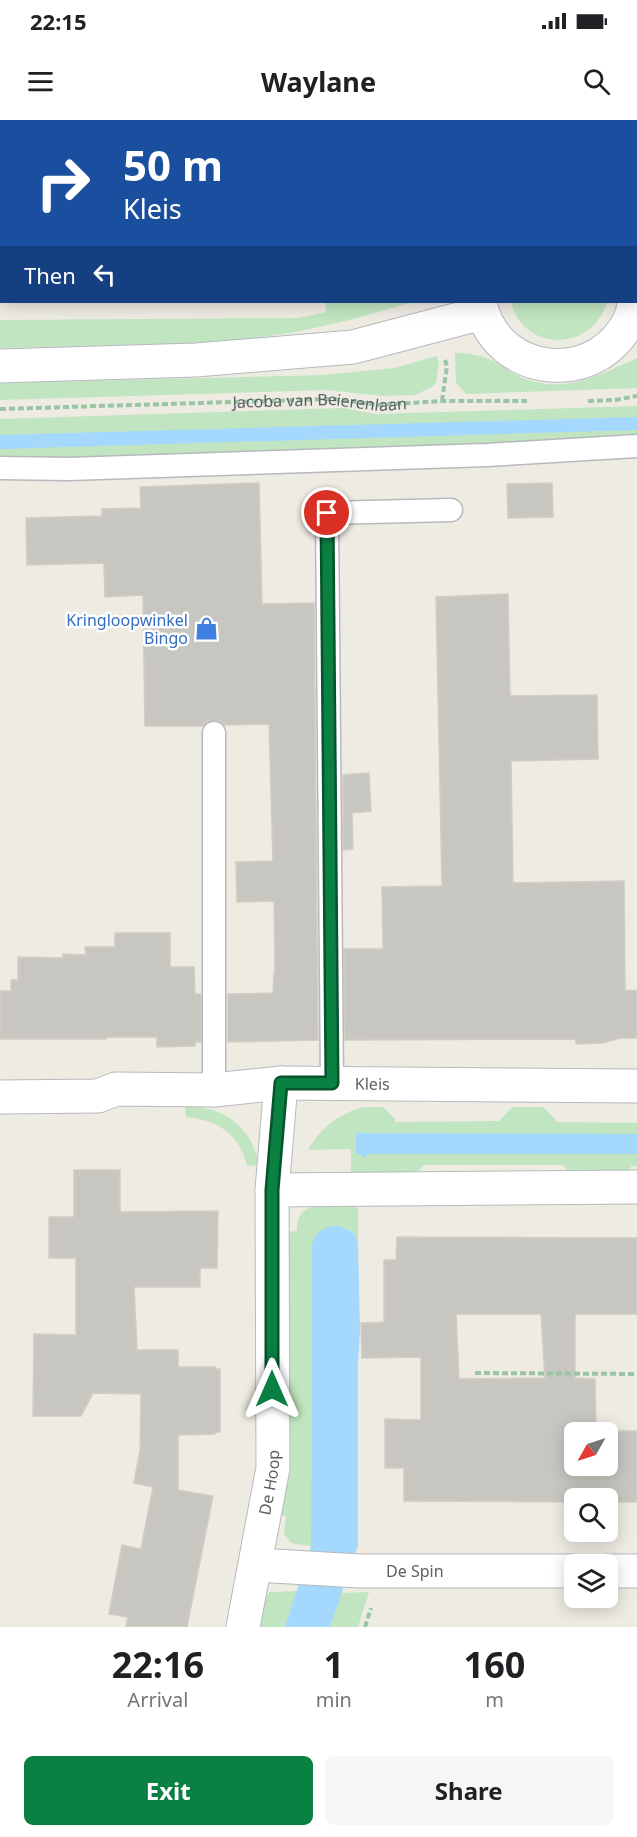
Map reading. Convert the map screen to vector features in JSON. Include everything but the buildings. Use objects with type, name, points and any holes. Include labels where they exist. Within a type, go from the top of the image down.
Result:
[{"type":"street","points":[[0,366],[196,360],[341,349],[406,334],[481,307],[497,339],[520,358],[549,366],[579,364],[606,351],[626,328],[635,303]]},
{"type":"street","name":"Kleis","points":[[0,1097],[98,1096],[116,1089],[214,1090],[281,1083],[637,1086]]},
{"type":"street","name":"De Hoop","points":[[243,1627],[273,1468],[272,1190],[281,1083]]},
{"type":"street","points":[[272,1190],[637,1187]]},
{"type":"street","name":"De Spin","points":[[256,1565],[360,1571],[564,1571]]},
{"type":"street","points":[[618,1571],[637,1572]]},
{"type":"lane","points":[[0,468],[69,469],[487,454],[637,446]]},
{"type":"lane","points":[[332,1083],[327,513],[451,510]]},
{"type":"lane","points":[[214,733],[214,1090]]},
{"type":"path","points":[[580,400],[615,400],[637,396]]},
{"type":"path","name":"Jacoba van Beierenlaan","points":[[0,409],[333,399],[379,405],[442,401],[534,400]]},
{"type":"path","points":[[475,1373],[637,1374]]},
{"type":"green space","points":[[325,303],[409,303],[346,321],[295,332],[220,343],[0,348],[0,320],[299,318],[326,312]]},
{"type":"green space","points":[[511,303],[606,303],[599,318],[588,330],[574,337],[558,340],[543,338],[529,331],[518,319]]},
{"type":"green space","points":[[455,353],[485,358],[498,363],[514,374],[547,384],[577,382],[607,372],[637,358],[637,388],[466,394],[456,383]]},
{"type":"green space","points":[[437,356],[439,363],[436,383],[415,395],[382,396],[326,390],[0,400],[0,383],[323,375],[394,368]]},
{"type":"green space","points":[[637,406],[637,436],[453,448],[0,461],[0,419],[342,408],[376,414]]},
{"type":"green space","points":[[185,1106],[212,1110],[234,1121],[250,1139],[259,1165],[247,1166],[238,1145],[225,1130],[207,1121],[186,1117]]},
{"type":"green space","points":[[363,1107],[383,1107],[395,1119],[395,1122],[499,1121],[512,1107],[543,1107],[556,1122],[637,1123],[637,1166],[631,1166],[620,1179],[574,1179],[563,1165],[424,1165],[413,1178],[351,1174],[351,1149],[308,1150],[331,1122]]},
{"type":"green space","points":[[311,1207],[358,1207],[358,1242],[354,1233],[340,1226],[312,1244],[311,1546],[291,1543],[284,1533],[286,1516],[278,1514],[287,1232],[297,1231],[300,1216]]},
{"type":"green space","points":[[297,1591],[285,1627],[256,1627],[265,1597],[270,1592]]},
{"type":"green space","points":[[369,1592],[358,1627],[330,1627],[341,1593]]},
{"type":"water","points":[[637,417],[637,430],[0,449],[0,435]]},
{"type":"water","points":[[356,1133],[637,1134],[637,1154],[368,1154],[365,1158],[356,1154]]},
{"type":"water","points":[[340,1226],[354,1233],[358,1242],[360,1330],[358,1545],[330,1627],[285,1627],[311,1546],[312,1244],[316,1235],[322,1230]]},
{"type":"place","name":"Kringloopwinkel Bingo","points":[[206,629]]},
{"type":"route","points":[[272,1389],[272,1190],[281,1083],[332,1083],[327,513]]}]
